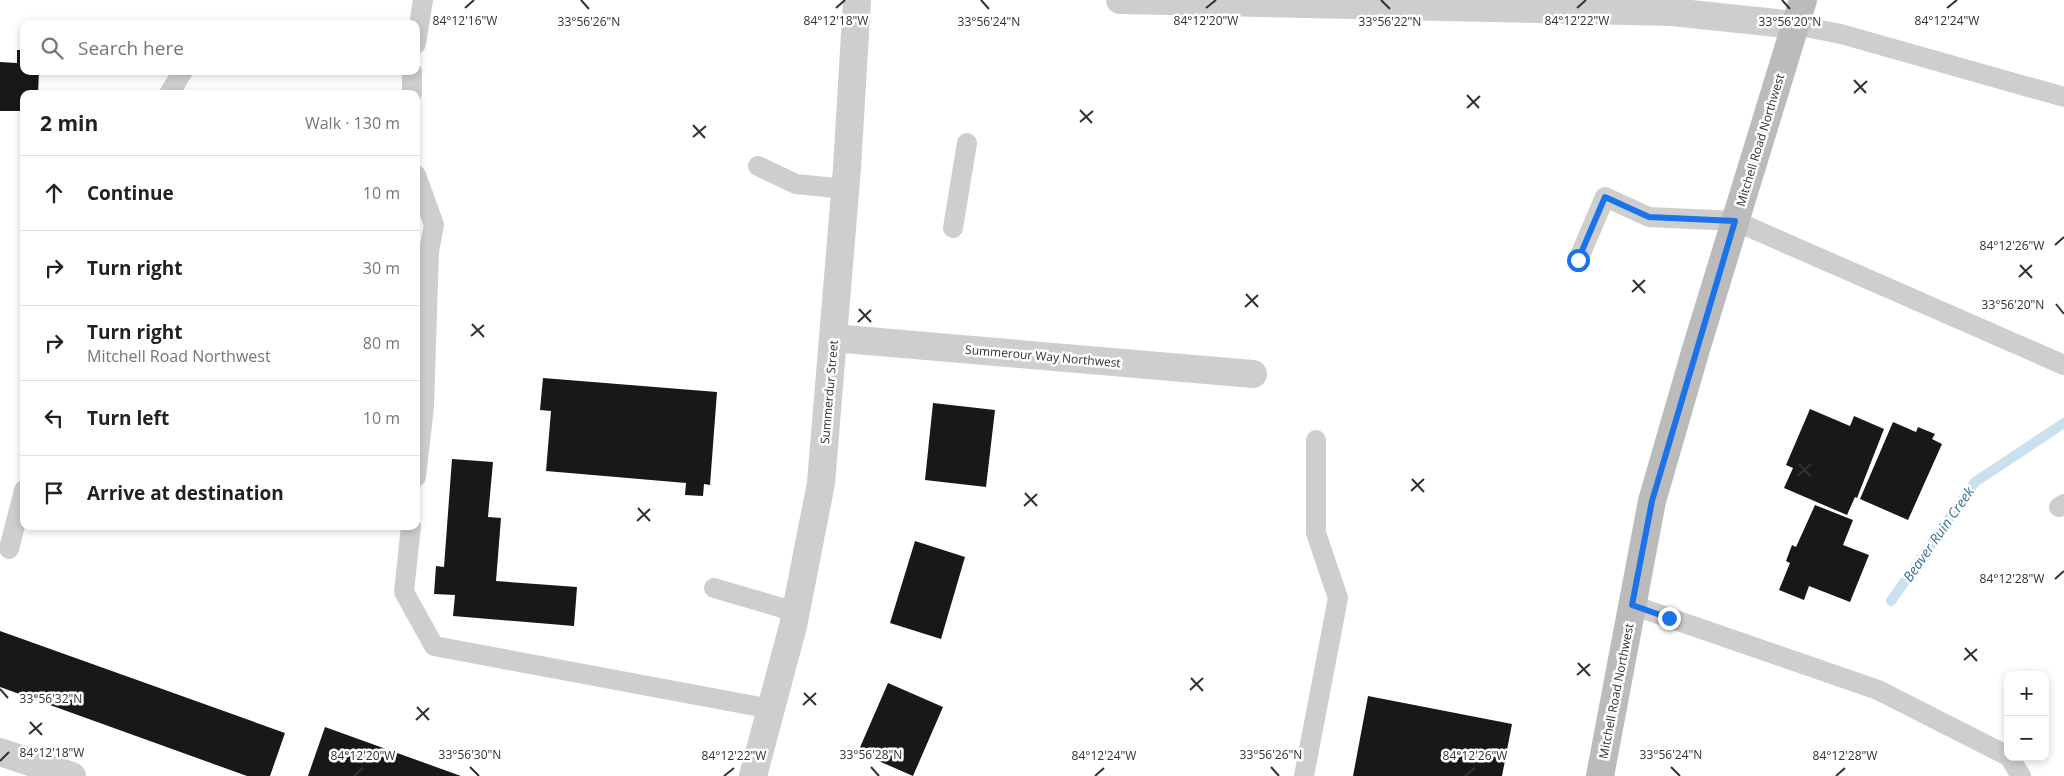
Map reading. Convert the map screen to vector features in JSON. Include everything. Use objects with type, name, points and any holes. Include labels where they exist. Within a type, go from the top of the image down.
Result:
[{"type":"street","name":"Summerdur Street","points":[[753,776],[796,612],[821,483],[845,189],[857,0]]},
{"type":"street","points":[[1120,0],[1671,6],[1799,13]]},
{"type":"street","name":"Mitchell Road Northwest","points":[[1600,776],[1652,501],[1799,13]]},
{"type":"street","name":"Summerour Way Northwest","points":[[833,338],[1252,374]]},
{"type":"street","points":[[0,752],[72,776]]},
{"type":"lane","points":[[420,20],[423,0]]},
{"type":"lane","points":[[1799,13],[1841,34],[2064,97]]},
{"type":"lane","points":[[171,90],[181,75]]},
{"type":"lane","points":[[412,75],[412,90]]},
{"type":"lane","points":[[953,228],[967,143]]},
{"type":"lane","points":[[758,166],[796,184],[845,189]]},
{"type":"lane","points":[[420,186],[434,225],[430,251],[424,407],[420,442]]},
{"type":"lane","points":[[1578,260],[1605,197],[1649,217],[1735,221],[2064,365]]},
{"type":"lane","points":[[1304,776],[1338,598],[1316,533],[1316,440]]},
{"type":"lane","points":[[9,549],[20,506]]},
{"type":"lane","points":[[411,530],[404,592],[434,646],[771,709]]},
{"type":"lane","points":[[714,588],[796,612]]},
{"type":"lane","points":[[1632,605],[1878,690],[2004,755]]},
{"type":"lane","points":[[2011,761],[2021,776]]},
{"type":"building","points":[[17,50],[20,50],[20,75],[39,75],[38,90],[20,90],[20,111],[0,111],[0,62],[17,63]]},
{"type":"building","points":[[543,378],[717,392],[710,485],[704,484],[703,496],[685,495],[686,483],[546,471],[551,411],[540,410]]},
{"type":"building","points":[[933,403],[995,410],[986,487],[925,480]]},
{"type":"building","points":[[1810,409],[1850,426],[1854,416],[1884,429],[1857,498],[1855,497],[1847,515],[1784,488],[1793,468],[1786,465]]},
{"type":"building","points":[[1893,422],[1916,432],[1918,427],[1935,434],[1932,439],[1942,444],[1908,520],[1860,499]]},
{"type":"building","points":[[452,459],[493,462],[488,517],[501,518],[496,581],[577,587],[574,626],[453,616],[455,595],[434,594],[436,566],[444,567]]},
{"type":"building","points":[[1815,505],[1853,520],[1843,545],[1869,555],[1850,602],[1809,586],[1804,600],[1779,590],[1790,563],[1786,561],[1792,545],[1796,547]]},
{"type":"building","points":[[915,541],[965,557],[941,639],[890,623]]},
{"type":"building","points":[[0,631],[285,733],[270,776],[247,776],[0,687]]},
{"type":"building","points":[[888,683],[943,707],[913,776],[858,752]]},
{"type":"building","points":[[1368,696],[1512,724],[1502,776],[1353,776]]},
{"type":"building","points":[[325,727],[461,776],[308,776]]},
{"type":"waterway","name":"Beaver Ruin Creek","points":[[1891,601],[1975,482],[2064,423]]},
{"type":"route","points":[[1578,260],[1605,197],[1649,217],[1735,221],[1652,501],[1632,605],[1669,618]]}]
